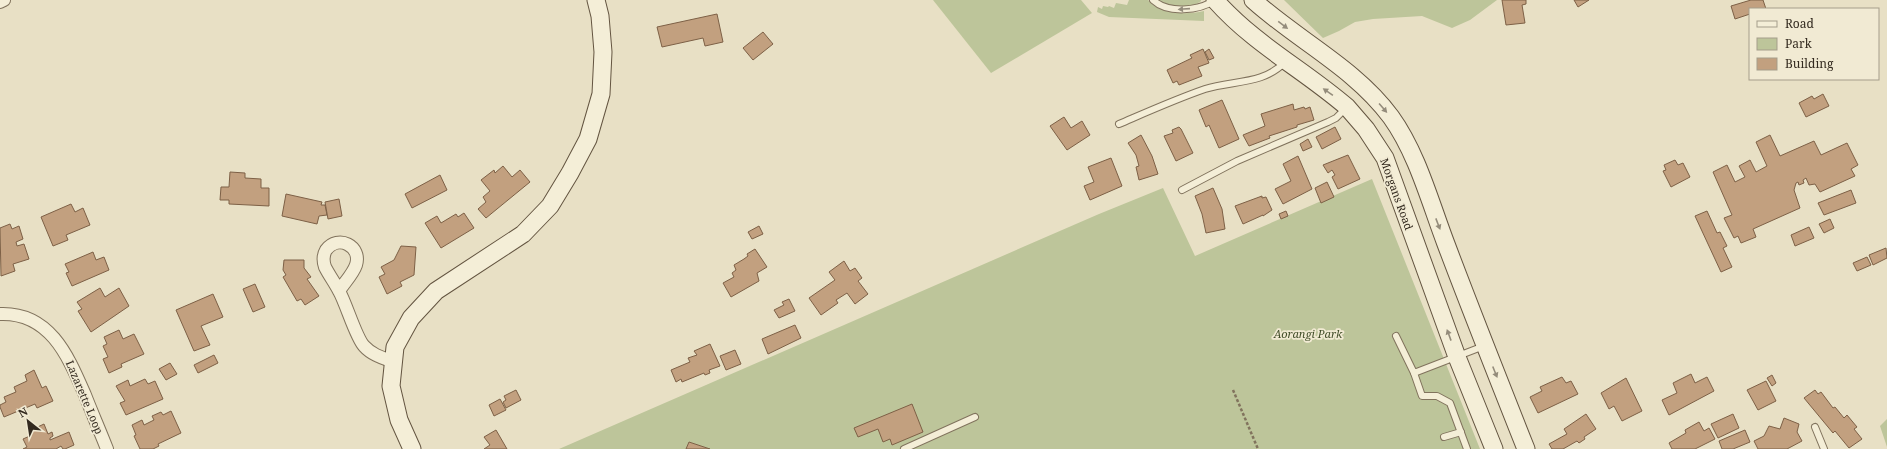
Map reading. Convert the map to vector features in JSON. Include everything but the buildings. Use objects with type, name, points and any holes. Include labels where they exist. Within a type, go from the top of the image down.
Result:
[{"type":"street","points":[[0,2],[4,0]]},
{"type":"street","points":[[412,449],[399,420],[391,386],[395,347],[411,318],[436,291],[523,234],[550,206],[570,173],[588,139],[601,94],[603,52],[600,16],[596,0]]},
{"type":"street","name":"Morgans Road","points":[[1215,0],[1239,25],[1285,62],[1347,107],[1366,129],[1384,158],[1457,357],[1494,449]]},
{"type":"street","points":[[1253,0],[1270,15],[1353,77],[1391,117],[1415,164],[1484,346],[1526,449]]},
{"type":"street","points":[[339,291],[363,346],[377,356],[394,362]]},
{"type":"street","name":"Lazarette Loop","points":[[0,314],[10,313],[33,320],[51,333],[69,357],[108,449]]},
{"type":"lane","points":[[1153,0],[1162,7],[1178,9],[1200,7],[1215,0]]},
{"type":"lane","points":[[1119,124],[1208,88],[1263,77],[1278,69],[1285,62]]},
{"type":"lane","points":[[1182,190],[1237,162],[1336,118],[1347,107]]},
{"type":"lane","points":[[1396,336],[1414,373],[1422,396],[1437,396],[1450,404],[1467,449]]},
{"type":"lane","points":[[1414,373],[1484,346]]},
{"type":"lane","points":[[904,449],[975,417]]},
{"type":"lane","points":[[1815,427],[1824,449]]},
{"type":"lane","points":[[1444,437],[1461,432]]},
{"type":"path","points":[[1233,390],[1258,449]]},
{"type":"green space","points":[[933,0],[1081,0],[1092,13],[991,73]]},
{"type":"green space","points":[[1129,0],[1148,0],[1159,9],[1174,13],[1204,11],[1204,21],[1109,17],[1097,12],[1098,7],[1102,9],[1103,6],[1114,8],[1116,3],[1127,5]]},
{"type":"green space","points":[[1159,0],[1201,1],[1192,5],[1174,6]]},
{"type":"green space","points":[[1284,0],[1497,0],[1470,20],[1452,28],[1422,16],[1373,19],[1355,22],[1323,38]]},
{"type":"green space","name":"Aorangi Park","points":[[1372,179],[1480,449],[559,449],[1099,214],[1163,188],[1195,256]]},
{"type":"green space","points":[[1887,419],[1887,447],[1880,426]]}]
